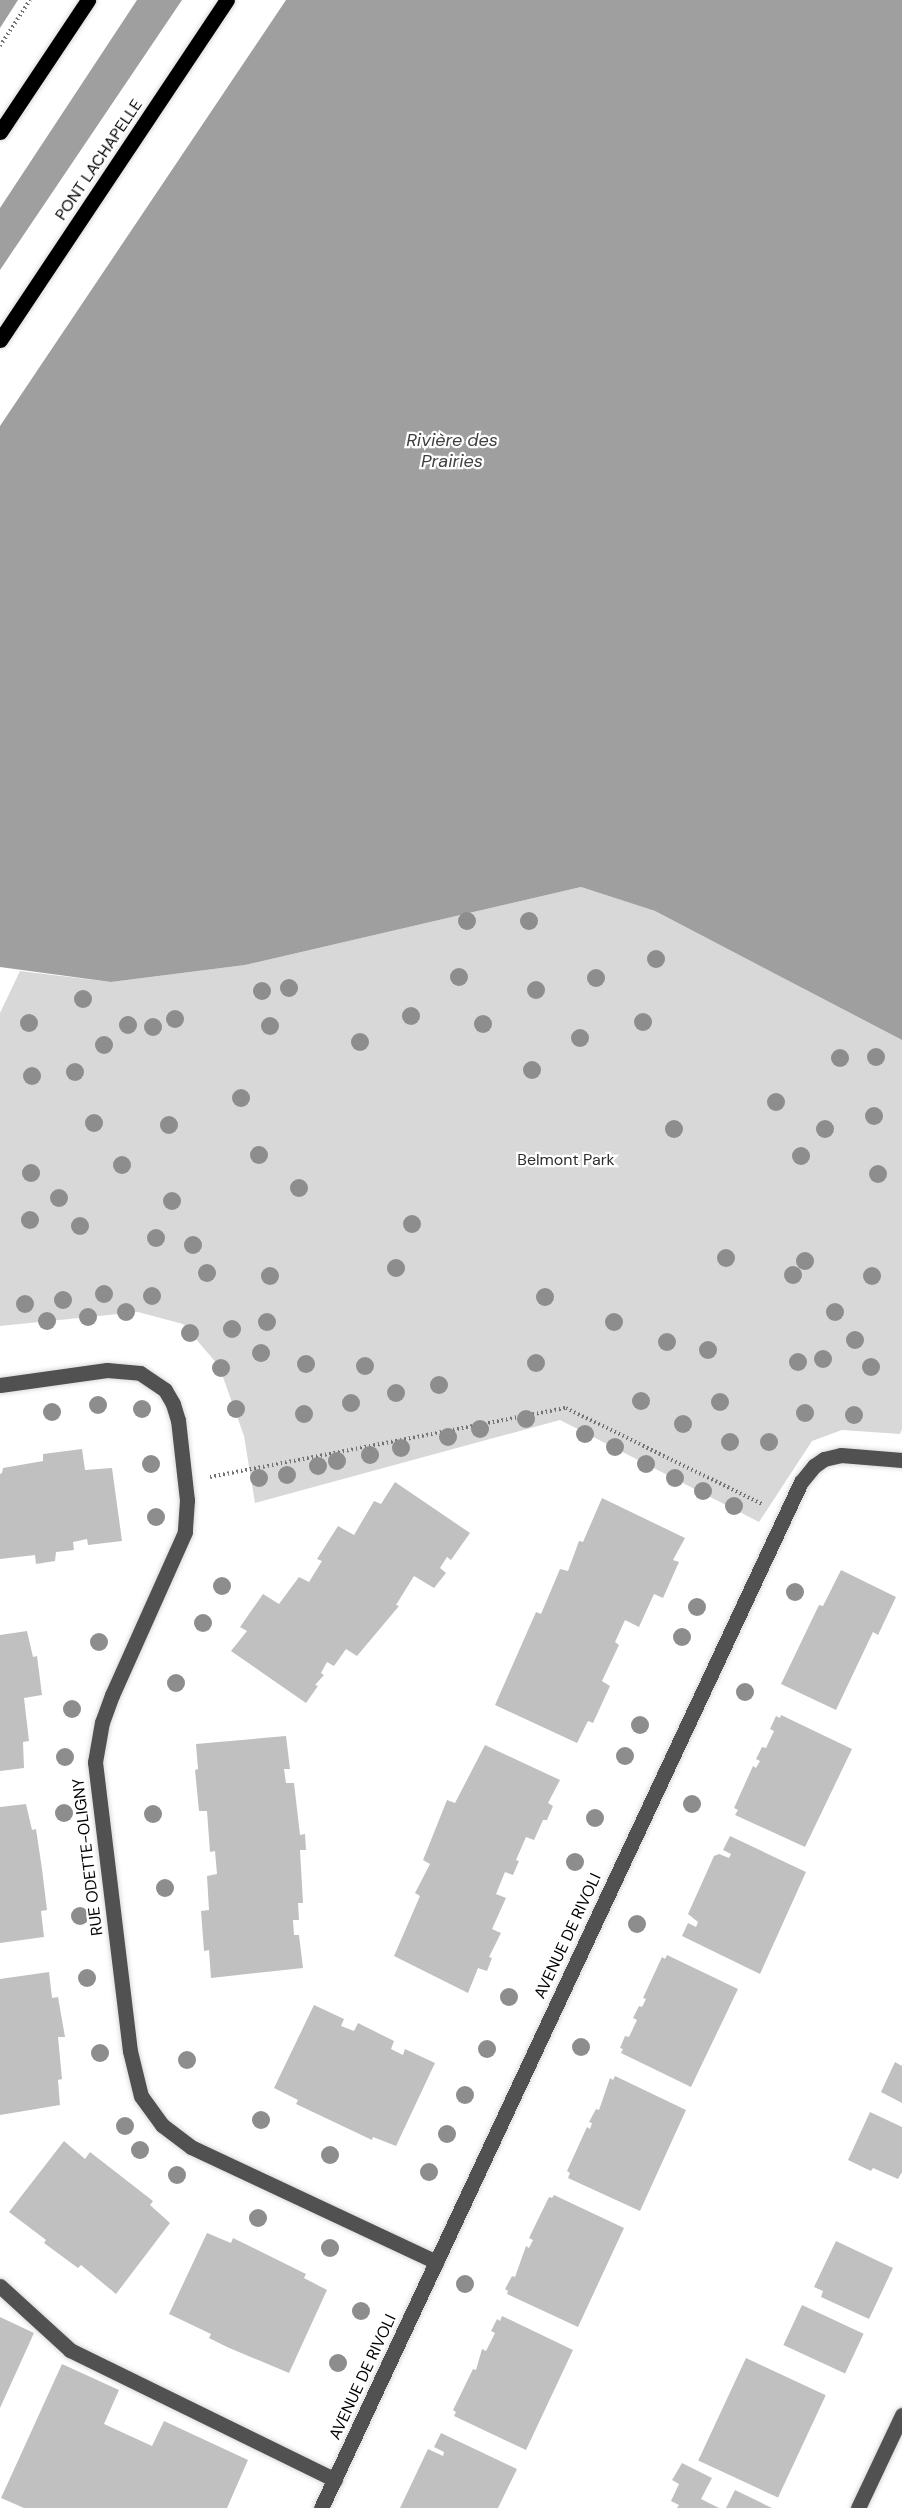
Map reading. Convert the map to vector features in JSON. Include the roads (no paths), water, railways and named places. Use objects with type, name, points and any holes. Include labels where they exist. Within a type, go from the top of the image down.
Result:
[{"type":"main road","points":[[0,132],[88,0]]},
{"type":"main road","name":"PONT LACHAPELLE","points":[[0,340],[227,0]]},
{"type":"street","name":"RUE ODETTE-OLIGNY","points":[[0,1385],[107,1370],[140,1373],[165,1389],[174,1404],[185,1482],[188,1518],[185,1532],[112,1695],[102,1722],[95,1762],[95,1782],[135,2078],[149,2110],[176,2138],[191,2147],[436,2262]]},
{"type":"street","name":"AVENUE DE RIVOLI","points":[[321,2508],[801,1482],[814,1466],[824,1459],[841,1455],[902,1460]]},
{"type":"street","points":[[0,2286],[70,2350],[335,2480]]},
{"type":"street","points":[[858,2508],[902,2415]]},
{"type":"water","name":"Rivière des Prairies","points":[[0,0],[902,0],[902,1040],[655,911],[581,887],[245,965],[111,982],[0,967]]},
{"type":"park label","name":"Belmont Park","points":[[566,1160]]}]
